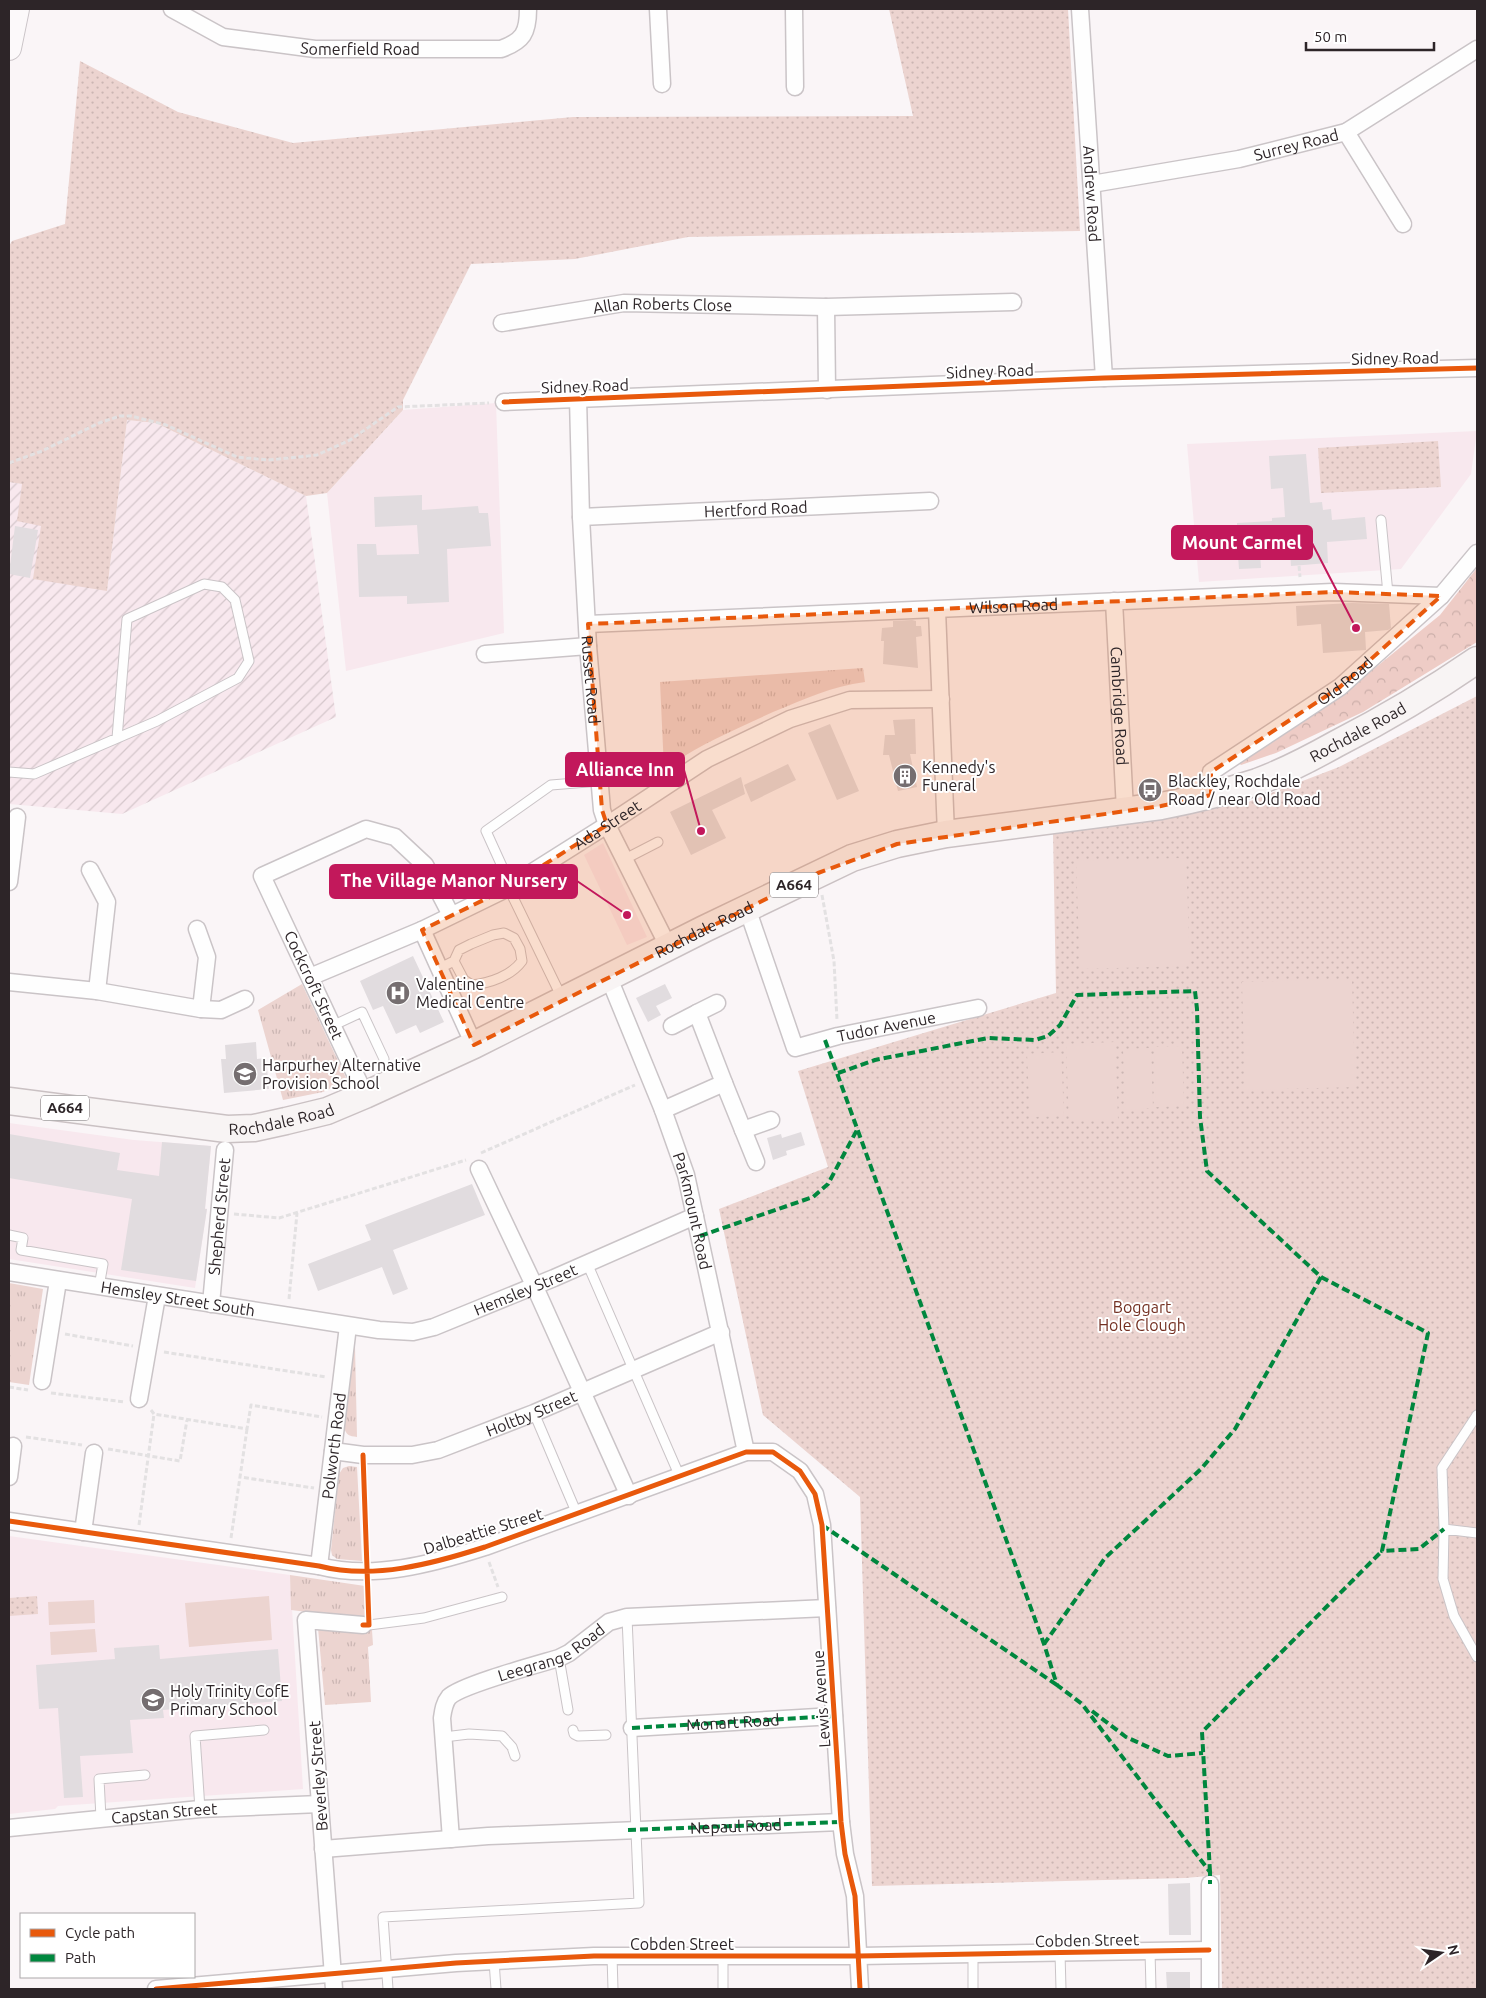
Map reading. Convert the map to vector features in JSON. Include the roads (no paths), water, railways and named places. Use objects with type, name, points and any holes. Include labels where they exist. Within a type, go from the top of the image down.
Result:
[{"type":"main road","name":"Rochdale Road","points":[[9,1101],[227,1129],[254,1128],[327,1111],[474,1045],[747,908],[852,858],[897,844],[946,834],[1161,806],[1211,795],[1259,781],[1311,758],[1372,726],[1477,660]]},
{"type":"street","points":[[9,48],[17,9]]},
{"type":"street","name":"Somerfield Road","points":[[172,9],[224,37],[315,49],[364,49],[501,48],[515,44],[525,33],[528,9]]},
{"type":"street","points":[[658,9],[662,84]]},
{"type":"street","points":[[794,9],[794,86]]},
{"type":"street","name":"Andrew Road","points":[[1080,9],[1104,378]]},
{"type":"street","name":"Surrey Road","points":[[1092,184],[1239,159],[1346,132],[1477,49]]},
{"type":"street","points":[[1346,132],[1403,224]]},
{"type":"street","name":"Allan Roberts Close","points":[[502,323],[624,303],[826,307],[1013,302]]},
{"type":"street","points":[[826,307],[827,390]]},
{"type":"street","name":"Sidney Road","points":[[504,402],[1104,378],[1477,368]]},
{"type":"street","name":"Russet Road","points":[[578,398],[581,518],[588,646],[602,810],[607,825],[669,948]]},
{"type":"street","name":"Hertford Road","points":[[581,518],[930,501]]},
{"type":"street","name":"Old Road","points":[[1211,795],[1211,772],[1340,687],[1441,596],[1477,553]]},
{"type":"street","name":"Wilson Road","points":[[588,624],[1333,592],[1441,596]]},
{"type":"street","name":"Cambridge Road","points":[[1114,601],[1125,810]]},
{"type":"street","points":[[937,610],[946,834]]},
{"type":"street","points":[[485,654],[588,646]]},
{"type":"street","name":"Ada Street","points":[[310,977],[422,930],[509,887],[707,759],[790,719],[850,700],[941,699]]},
{"type":"street","points":[[9,882],[17,817]]},
{"type":"street","name":"Cockcroft Street","points":[[365,1095],[262,876],[366,829],[395,837],[425,866],[451,916]]},
{"type":"street","points":[[90,870],[107,902],[96,992]]},
{"type":"street","name":"Tudor Avenue","points":[[747,908],[796,1048],[838,1036],[978,1008]]},
{"type":"street","points":[[197,929],[207,957],[201,1009]]},
{"type":"street","points":[[422,930],[474,1045]]},
{"type":"street","name":"Parkmount Road","points":[[609,978],[663,1110],[686,1175],[746,1452]]},
{"type":"street","points":[[9,982],[96,992],[201,1009],[221,1010],[245,998]]},
{"type":"street","points":[[672,1026],[717,1003]]},
{"type":"street","points":[[697,1013],[756,1162]]},
{"type":"street","points":[[663,1110],[724,1083]]},
{"type":"street","points":[[743,1130],[771,1120]]},
{"type":"street","name":"Shepherd Street","points":[[211,1304],[225,1150]]},
{"type":"street","points":[[475,1161],[534,1285],[629,1496]]},
{"type":"street","name":"Hemsley Street","points":[[348,1326],[413,1332],[458,1318],[695,1216]]},
{"type":"street","name":"Hemsley Street South","points":[[9,1272],[348,1326]]},
{"type":"street","points":[[42,1388],[58,1280]]},
{"type":"street","points":[[139,1403],[157,1296]]},
{"type":"street","name":"Polworth Road","points":[[319,1566],[348,1326]]},
{"type":"street","name":"Holtby Street","points":[[334,1451],[363,1455],[412,1455],[438,1450],[534,1413],[721,1332]]},
{"type":"street","points":[[9,1477],[19,1441]]},
{"type":"street","points":[[83,1532],[95,1449]]},
{"type":"street","name":"Dalbeattie Street","points":[[9,1521],[337,1570],[368,1572],[444,1560],[485,1547],[680,1478],[746,1452]]},
{"type":"street","name":"Lewis Avenue","points":[[746,1452],[773,1452],[800,1471],[815,1494],[822,1525],[841,1822],[845,1854],[855,1896],[860,1989]]},
{"type":"street","name":"Leegrange Road","points":[[451,1839],[442,1718],[444,1706],[450,1696],[480,1683],[559,1658],[569,1653],[609,1622],[628,1617],[828,1608]]},
{"type":"street","name":"Beverley Street","points":[[334,1982],[306,1620],[366,1625]]},
{"type":"street","name":"Monart Road","points":[[632,1728],[834,1716]]},
{"type":"street","name":"Capstan Street","points":[[9,1828],[200,1809],[320,1804]]},
{"type":"street","name":"Nepaul Road","points":[[323,1849],[488,1836],[841,1822]]},
{"type":"street","points":[[1210,1884],[1210,1989]]},
{"type":"street","name":"Cobden Street","points":[[156,1989],[334,1982],[386,1970],[494,1961],[612,1956],[858,1956],[1209,1950]]},
{"type":"lane","points":[[1381,520],[1388,594]]},
{"type":"lane","points":[[9,772],[34,774],[157,721],[238,678],[249,661],[235,600],[222,587],[204,584],[128,619],[117,738]]},
{"type":"lane","points":[[563,1001],[509,887],[486,830],[551,785],[600,781]]},
{"type":"lane","points":[[626,860],[658,842]]},
{"type":"lane","points":[[438,969],[454,961],[459,950],[493,935],[504,933],[514,938],[520,948],[522,961],[516,969],[488,983],[472,985],[464,980],[454,961]]},
{"type":"lane","points":[[332,1026],[362,1012],[384,1059]]},
{"type":"lane","points":[[9,1236],[23,1238],[21,1250],[102,1264],[99,1287]]},
{"type":"lane","points":[[587,1263],[680,1478]]},
{"type":"lane","points":[[534,1413],[577,1514]]},
{"type":"lane","points":[[1477,1415],[1442,1468],[1443,1579],[1454,1616],[1477,1657]]},
{"type":"lane","points":[[1444,1529],[1477,1533]]},
{"type":"lane","points":[[366,1625],[424,1618],[502,1596]]},
{"type":"lane","points":[[388,1989],[384,1918],[639,1903],[632,1830],[632,1728],[628,1617]]},
{"type":"lane","points":[[559,1658],[568,1710]]},
{"type":"lane","points":[[200,1809],[195,1736],[264,1730]]},
{"type":"lane","points":[[573,1730],[574,1734],[578,1736],[606,1736]]},
{"type":"lane","points":[[444,1737],[469,1734],[502,1736],[512,1748],[515,1756]]},
{"type":"lane","points":[[101,1818],[99,1778],[145,1775]]},
{"type":"lane","points":[[1150,1951],[1151,1989]]},
{"type":"lane","points":[[1060,1952],[1060,1989]]},
{"type":"lane","points":[[973,1954],[973,1989]]},
{"type":"lane","points":[[612,1956],[613,1989]]},
{"type":"lane","points":[[723,1956],[723,1989]]},
{"type":"lane","points":[[494,1961],[496,1989]]},
{"type":"place","name":"Mount Carmel","points":[[1356,628]]},
{"type":"place","name":"Kennedy's Funeral","points":[[905,776]]},
{"type":"place","name":"Blackley, Rochdale Road / near Old Road","points":[[1150,790]]},
{"type":"place","name":"Alliance Inn","points":[[701,831]]},
{"type":"place","name":"The Village Manor Nursery","points":[[627,915]]},
{"type":"place","name":"Valentine Medical Centre","points":[[398,993]]},
{"type":"place","name":"Harpurhey Alternative Provision School","points":[[245,1074]]},
{"type":"place","name":"Holy Trinity CofE Primary School","points":[[153,1700]]},
{"type":"park label","name":"Boggart Hole Clough","points":[[1142,1316]]}]
